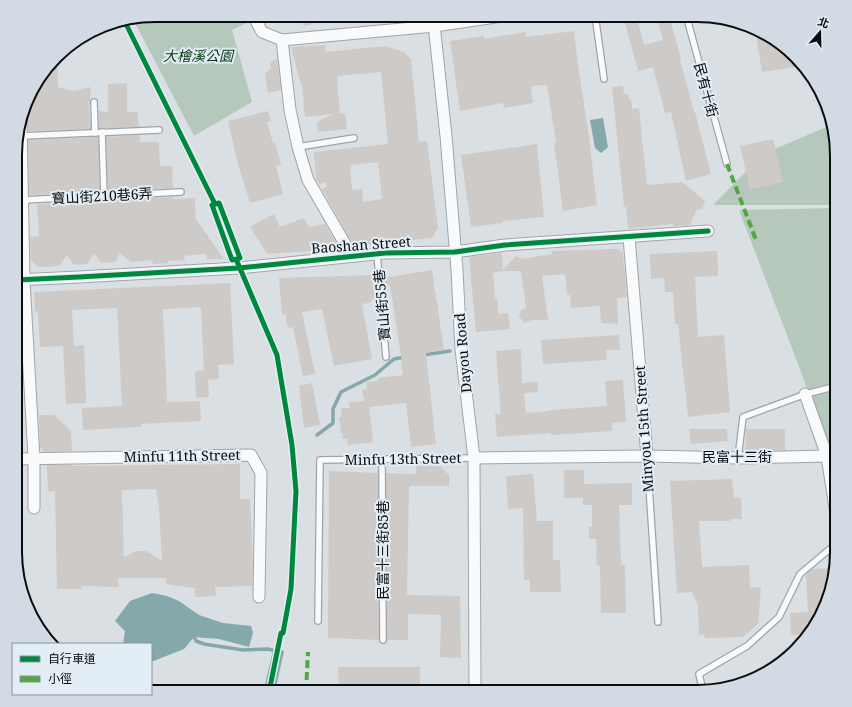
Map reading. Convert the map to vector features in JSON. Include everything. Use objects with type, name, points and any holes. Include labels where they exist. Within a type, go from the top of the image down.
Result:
[{"type":"street","points":[[257,22],[262,32],[282,40],[426,22]]},
{"type":"street","name":"Dayou Road","points":[[434,22],[446,136],[461,349],[474,458],[475,685]]},
{"type":"street","points":[[282,40],[290,110],[298,147],[308,180],[352,256]]},
{"type":"street","points":[[22,188],[22,205]]},
{"type":"street","name":"Baoshan Street","points":[[22,280],[240,268],[377,254],[455,252],[505,245],[708,231]]},
{"type":"street","name":"Minyou 15th Street","points":[[629,237],[647,456]]},
{"type":"street","points":[[22,305],[34,458],[34,508]]},
{"type":"street","points":[[805,394],[827,456],[830,476]]},
{"type":"street","name":"Minfu 11th Street","points":[[22,459],[251,454],[261,473],[259,597]]},
{"type":"street","name":"民富十三街","points":[[647,456],[738,458],[827,456]]},
{"type":"street","name":"Minfu 13th Street","points":[[474,458],[647,456]]},
{"type":"lane","points":[[596,22],[604,79]]},
{"type":"lane","name":"民有十街","points":[[688,22],[727,164]]},
{"type":"lane","points":[[94,102],[95,133]]},
{"type":"lane","points":[[23,136],[160,130]]},
{"type":"lane","points":[[102,132],[104,196]]},
{"type":"lane","points":[[298,147],[354,138]]},
{"type":"lane","name":"寶山街210巷6弄","points":[[23,200],[181,192]]},
{"type":"lane","name":"寶山街55巷","points":[[377,254],[386,357]]},
{"type":"lane","points":[[738,458],[743,417],[805,394],[830,388]]},
{"type":"lane","name":"Minyou 15th Street","points":[[647,456],[658,622]]},
{"type":"lane","name":"Minfu 13th Street","points":[[318,621],[320,460],[474,458]]},
{"type":"lane","name":"民富十三街85巷","points":[[382,459],[383,640]]},
{"type":"lane","points":[[702,685],[699,674],[747,646],[779,617],[800,574],[830,548]]},
{"type":"green space","name":"大檜溪公園","points":[[249,22],[232,30],[252,102],[194,136],[135,23]]},
{"type":"green space","points":[[827,127],[830,146],[830,205],[713,205],[763,154]]},
{"type":"green space","points":[[830,208],[830,464],[803,377],[739,210]]},
{"type":"water","points":[[603,118],[608,147],[601,153],[595,148],[590,120]]},
{"type":"water","points":[[152,593],[167,596],[179,601],[199,615],[223,623],[251,626],[253,633],[249,647],[219,639],[194,637],[184,649],[152,662],[152,643],[123,643],[125,631],[115,621],[130,601]]},
{"type":"building","points":[[302,22],[313,22],[313,24],[304,26]]},
{"type":"building","points":[[625,22],[638,22],[644,45],[663,40],[658,22],[671,22],[711,174],[686,181],[671,112],[665,113],[653,67],[638,71]]},
{"type":"building","points":[[574,31],[597,205],[563,211],[554,143],[556,142],[547,85],[531,86],[533,103],[504,108],[503,103],[460,111],[450,41],[484,36],[484,39],[525,32],[526,37]]},
{"type":"building","points":[[756,36],[778,49],[796,67],[762,72]]},
{"type":"building","points":[[325,45],[326,52],[385,46],[404,52],[411,59],[419,142],[427,141],[438,228],[432,238],[354,246],[322,189],[327,186],[325,182],[319,184],[316,179],[314,152],[388,144],[381,72],[337,76],[340,114],[345,113],[347,129],[318,132],[317,122],[333,114],[305,117],[302,85],[291,47]],"holes":[[[378,162],[382,199],[363,202],[362,189],[352,190],[350,165]]]},
{"type":"building","points":[[277,59],[281,90],[268,93],[265,74],[271,68],[270,62]]},
{"type":"building","points":[[57,65],[58,87],[74,91],[91,87],[89,107],[91,129],[28,131],[27,120],[32,104],[49,74]]},
{"type":"building","points":[[127,83],[127,112],[138,112],[139,127],[99,128],[99,111],[108,112],[108,84]]},
{"type":"building","points":[[623,86],[624,94],[628,94],[629,99],[631,99],[632,109],[639,108],[647,185],[682,182],[705,201],[702,210],[697,209],[690,225],[673,226],[673,224],[628,229],[626,207],[624,207],[612,87]]},
{"type":"building","points":[[268,111],[271,121],[267,122],[273,143],[275,142],[281,165],[276,166],[283,194],[250,203],[237,160],[228,121]]},
{"type":"building","points":[[140,135],[140,142],[159,142],[160,166],[172,166],[173,188],[108,191],[106,137]]},
{"type":"building","points":[[98,137],[100,192],[29,195],[28,140]]},
{"type":"building","points":[[773,139],[783,182],[750,190],[740,146]]},
{"type":"building","points":[[537,144],[544,217],[502,221],[502,223],[471,227],[461,155]]},
{"type":"building","points":[[173,197],[173,199],[195,198],[196,219],[224,259],[207,259],[206,254],[184,256],[185,260],[153,264],[152,260],[131,262],[120,253],[115,262],[101,263],[94,253],[87,264],[74,265],[67,255],[59,266],[38,267],[31,260],[30,237],[39,236],[37,204]]},
{"type":"building","points":[[274,214],[280,227],[304,218],[309,227],[325,224],[340,249],[267,254],[250,227]]},
{"type":"building","points":[[618,249],[623,254],[627,297],[617,298],[618,324],[601,323],[600,306],[571,308],[570,295],[567,295],[565,274],[542,276],[548,320],[532,320],[525,323],[519,317],[521,310],[526,308],[521,271],[503,271],[493,273],[495,298],[497,298],[499,314],[508,313],[510,329],[476,332],[469,257],[502,253],[503,270],[516,256],[522,259],[552,254],[551,251]]},
{"type":"building","points":[[717,251],[718,276],[695,277],[698,337],[724,335],[730,412],[688,417],[678,324],[675,324],[673,292],[665,292],[664,278],[651,279],[650,254]]},
{"type":"building","points":[[432,270],[444,350],[426,353],[436,444],[411,447],[406,403],[369,407],[373,442],[348,445],[347,439],[343,439],[343,434],[341,434],[339,417],[342,417],[341,408],[350,408],[349,402],[364,401],[362,390],[367,389],[366,382],[378,381],[378,378],[403,375],[390,284],[384,289],[383,278]]},
{"type":"building","points":[[374,275],[376,297],[369,303],[362,304],[372,359],[334,366],[322,309],[302,312],[315,374],[303,376],[293,327],[288,328],[285,314],[282,314],[279,278]]},
{"type":"building","points":[[230,283],[234,364],[218,365],[219,379],[208,380],[209,397],[196,398],[195,371],[204,370],[201,307],[163,309],[167,402],[200,401],[201,421],[141,424],[141,427],[83,430],[82,408],[122,406],[117,308],[72,310],[74,346],[84,345],[86,403],[66,404],[63,346],[40,347],[38,312],[35,312],[34,292]]},
{"type":"building","points":[[619,335],[620,350],[606,350],[607,360],[543,364],[541,340]]},
{"type":"building","points":[[521,349],[522,383],[538,382],[538,392],[524,393],[526,413],[607,406],[605,381],[623,380],[626,422],[612,423],[612,431],[497,437],[495,414],[501,414],[496,351]]},
{"type":"building","points":[[312,383],[320,425],[304,428],[299,386]]},
{"type":"building","points":[[39,415],[54,415],[71,431],[72,451],[44,452],[40,446]]},
{"type":"building","points":[[689,429],[727,429],[728,441],[691,444]]},
{"type":"building","points":[[746,429],[785,429],[785,450],[745,451]]},
{"type":"building","points":[[240,464],[240,499],[250,499],[253,564],[252,586],[215,587],[216,596],[195,597],[195,588],[166,584],[166,578],[118,578],[119,587],[82,586],[82,589],[57,589],[55,491],[48,491],[47,465]],"holes":[[[156,489],[159,509],[162,561],[146,551],[136,551],[124,557],[122,490]]]},
{"type":"building","points":[[416,466],[440,466],[449,475],[449,486],[409,486],[407,595],[460,596],[461,658],[440,657],[441,615],[408,614],[408,640],[387,640],[386,473],[416,474]]},
{"type":"building","points":[[564,470],[584,470],[584,484],[632,483],[632,505],[619,505],[621,565],[625,565],[626,613],[601,613],[600,566],[597,566],[596,539],[589,539],[589,527],[592,527],[592,505],[583,505],[583,498],[564,498]]},
{"type":"building","points":[[329,471],[378,473],[379,640],[328,638]]},
{"type":"building","points":[[533,474],[537,521],[553,521],[553,560],[560,560],[561,592],[530,592],[530,580],[524,580],[523,508],[508,509],[506,476]]},
{"type":"building","points":[[732,479],[734,498],[741,498],[742,519],[730,519],[730,521],[699,521],[702,567],[749,565],[750,588],[761,587],[758,624],[743,637],[705,638],[704,634],[699,635],[698,605],[692,592],[677,593],[670,481]]},
{"type":"building","points":[[829,568],[820,603],[803,633],[791,635],[790,613],[808,612],[806,575],[812,569]]},
{"type":"building","points":[[338,667],[420,667],[420,685],[339,685]]},
{"type":"waterway","points":[[423,355],[450,351]]},
{"type":"waterway","points":[[317,435],[333,423],[333,409],[341,392],[375,375],[394,359],[405,357]]},
{"type":"waterway","points":[[194,637],[196,641],[204,644],[243,650],[267,649],[282,652],[275,685]]},
{"type":"waterway","points":[[267,685],[275,650]]},
{"type":"marked path","points":[[727,164],[756,240]]},
{"type":"marked path","points":[[306,685],[308,652]]},
{"type":"cycle path","points":[[127,26],[215,204]]},
{"type":"cycle path","points":[[219,203],[240,258],[232,260],[212,205],[219,203]]},
{"type":"cycle path","points":[[22,280],[239,268],[385,253],[455,252],[505,245],[708,231]]},
{"type":"cycle path","points":[[236,259],[277,355],[292,445],[296,491],[291,589],[283,633],[281,633],[270,685]]}]
